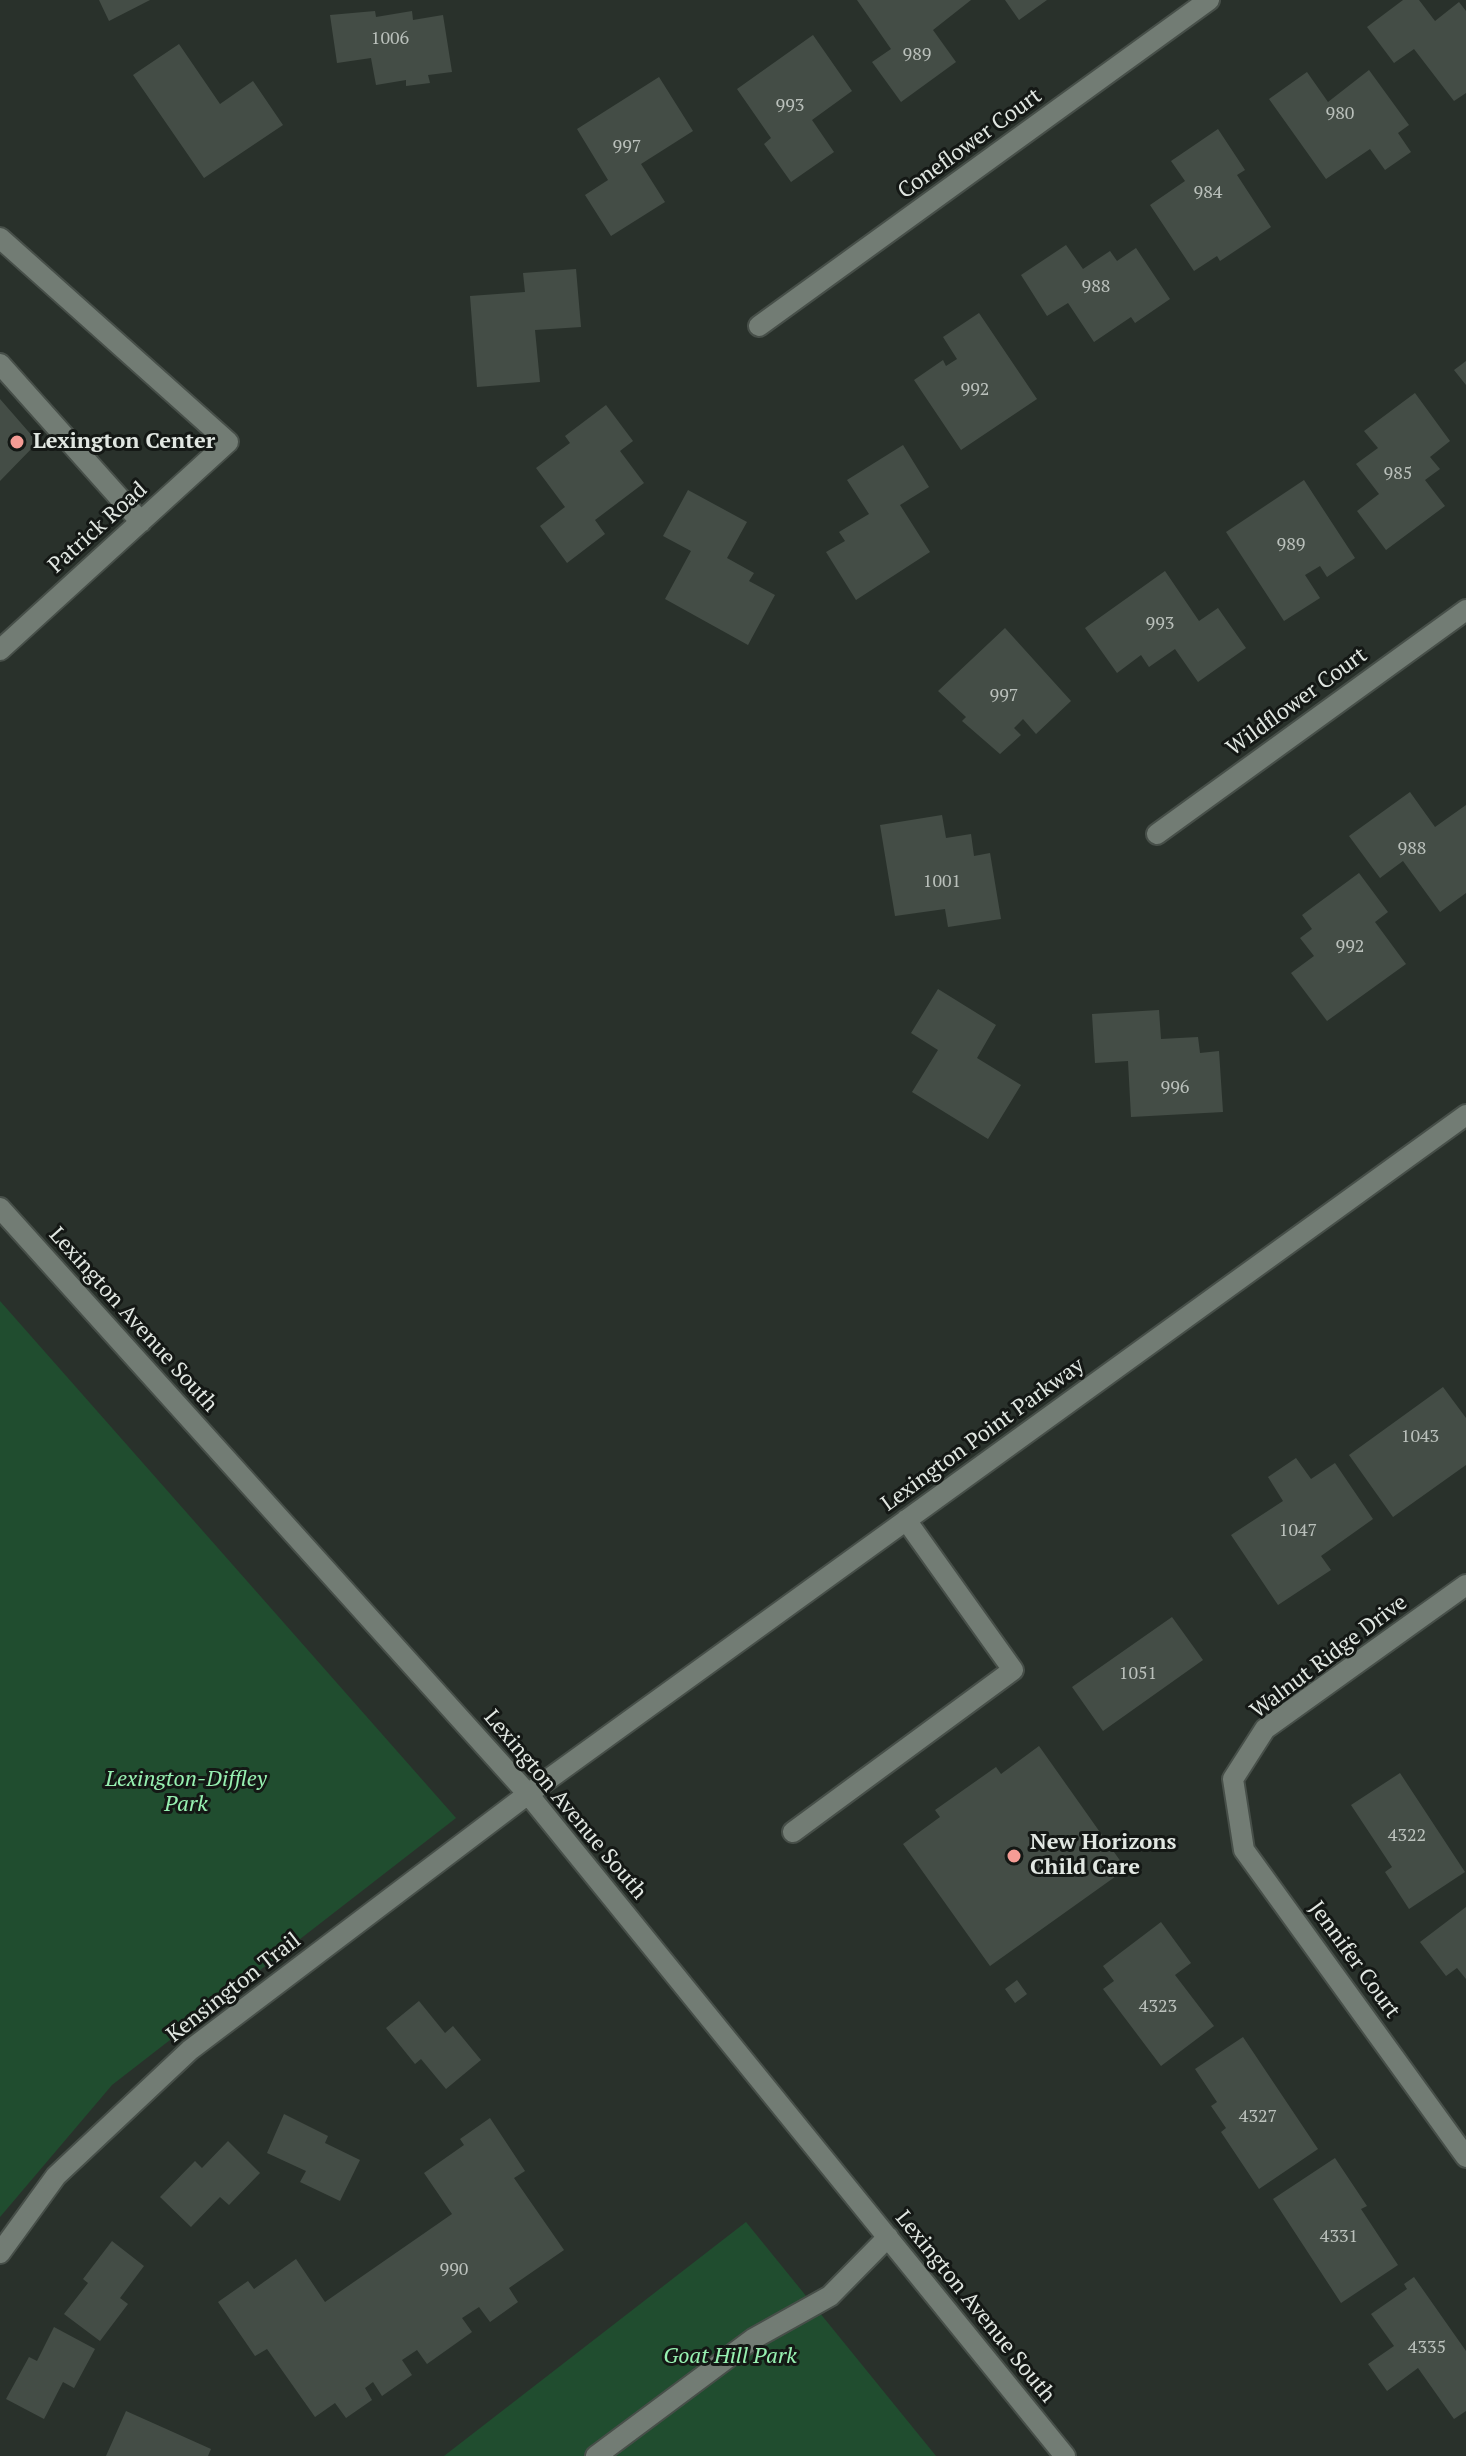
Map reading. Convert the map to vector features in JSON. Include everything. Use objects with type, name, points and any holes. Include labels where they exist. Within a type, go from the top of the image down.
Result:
[{"type":"street","name":"Coneflower Court","points":[[759,326],[1209,0]]},
{"type":"street","name":"Patrick Road","points":[[0,238],[228,442],[0,650]]},
{"type":"street","points":[[0,364],[141,522]]},
{"type":"street","name":"Wildflower Court","points":[[1157,834],[1466,610]]},
{"type":"street","name":"Lexington Point Parkway","points":[[528,1794],[1466,1115]]},
{"type":"street","name":"Lexington Avenue South","points":[[0,1208],[528,1794],[1065,2456]]},
{"type":"street","points":[[793,1832],[1013,1670],[906,1520]]},
{"type":"street","name":"Walnut Ridge Drive","points":[[1233,1779],[1265,1729],[1466,1585]]},
{"type":"street","name":"Jennifer Court","points":[[1233,1779],[1244,1850],[1466,2157]]},
{"type":"street","name":"Kensington Trail","points":[[0,2253],[56,2176],[190,2050],[528,1794]]},
{"type":"street","points":[[596,2456],[753,2339],[830,2296],[888,2237]]},
{"type":"green space","name":"Lexington-Diffley Park","points":[[0,1301],[456,1818],[112,2085],[0,2217]]},
{"type":"green space","name":"Goat Hill Park","points":[[746,2222],[936,2456],[444,2456]]},
{"type":"building","points":[[99,0],[150,0],[109,21]]},
{"type":"building","points":[[857,0],[971,0],[933,30],[956,62],[901,102],[872,62],[891,49]]},
{"type":"building","points":[[1005,0],[1047,0],[1019,20]]},
{"type":"building","points":[[1403,0],[1419,0],[1435,21],[1459,2],[1466,11],[1466,93],[1454,101],[1414,49],[1394,63],[1367,27]]},
{"type":"building","points":[[375,11],[376,17],[412,11],[413,20],[443,15],[452,72],[428,75],[430,83],[406,86],[406,80],[376,85],[371,58],[337,63],[330,15]]},
{"type":"building","points":[[813,35],[852,91],[812,120],[834,152],[791,182],[764,144],[771,138],[737,89]]},
{"type":"building","points":[[179,44],[220,104],[253,81],[283,125],[204,178],[133,75]]},
{"type":"building","points":[[1369,70],[1409,125],[1398,133],[1411,152],[1385,170],[1370,149],[1326,179],[1269,99],[1307,72],[1328,102]]},
{"type":"building","points":[[659,77],[693,131],[641,164],[665,202],[611,236],[585,195],[608,180],[577,129]]},
{"type":"building","points":[[1218,129],[1245,170],[1237,175],[1271,227],[1220,261],[1217,256],[1194,271],[1150,205],[1185,181],[1171,161]]},
{"type":"building","points":[[1066,245],[1083,269],[1110,251],[1117,261],[1136,248],[1170,299],[1135,323],[1131,317],[1094,342],[1068,303],[1047,316],[1021,275]]},
{"type":"building","points":[[576,269],[581,327],[535,330],[540,382],[477,387],[470,296],[525,292],[523,273]]},
{"type":"building","points":[[979,313],[1037,399],[961,450],[914,380],[943,360],[946,366],[957,359],[943,337]]},
{"type":"building","points":[[1466,361],[1466,385],[1454,370]]},
{"type":"building","points":[[1415,393],[1450,441],[1430,457],[1440,469],[1425,480],[1445,506],[1386,550],[1357,511],[1379,494],[1356,464],[1378,448],[1364,431]]},
{"type":"building","name":"Lexington Center","points":[[0,399],[34,438],[35,445],[0,481]]},
{"type":"building","points":[[606,405],[633,441],[620,451],[644,483],[595,520],[605,534],[567,563],[540,526],[565,507],[536,468],[570,443],[565,436]]},
{"type":"building","points":[[903,445],[929,487],[900,505],[930,552],[856,600],[826,552],[845,541],[839,532],[869,514],[847,480]]},
{"type":"building","points":[[1304,480],[1355,558],[1327,577],[1320,566],[1305,575],[1320,598],[1284,621],[1226,532]]},
{"type":"building","points":[[688,490],[747,522],[727,558],[754,573],[749,581],[775,595],[748,645],[665,599],[691,551],[663,536]]},
{"type":"building","points":[[1165,571],[1199,621],[1218,608],[1246,648],[1198,682],[1175,649],[1149,667],[1141,655],[1117,673],[1085,628]]},
{"type":"building","points":[[1005,628],[1071,701],[1036,734],[1023,719],[1014,728],[1021,735],[1000,754],[962,721],[966,717],[938,691]]},
{"type":"building","points":[[1410,792],[1435,827],[1466,805],[1466,893],[1440,912],[1403,861],[1380,878],[1349,836]]},
{"type":"building","points":[[942,815],[946,838],[971,834],[974,856],[990,853],[1001,919],[948,927],[945,909],[895,916],[880,825]]},
{"type":"building","points":[[1359,873],[1388,912],[1375,922],[1406,964],[1327,1021],[1291,973],[1314,956],[1300,938],[1312,929],[1302,915]]},
{"type":"building","points":[[938,989],[996,1025],[977,1058],[1021,1085],[988,1139],[912,1092],[938,1050],[911,1033]]},
{"type":"building","points":[[1159,1010],[1161,1039],[1198,1037],[1200,1053],[1219,1051],[1223,1112],[1131,1117],[1128,1061],[1095,1063],[1092,1014]]},
{"type":"building","points":[[1443,1387],[1466,1418],[1466,1465],[1393,1517],[1349,1455]]},
{"type":"building","points":[[1296,1458],[1311,1479],[1335,1463],[1373,1519],[1321,1556],[1331,1570],[1278,1605],[1231,1535],[1283,1501],[1268,1477]]},
{"type":"building","points":[[1172,1617],[1203,1660],[1103,1731],[1072,1687]]},
{"type":"building","name":"New Horizons Child Care","points":[[1039,1746],[1126,1869],[990,1966],[903,1844],[940,1817],[935,1810],[996,1767],[1001,1774]]},
{"type":"building","points":[[1400,1773],[1465,1872],[1409,1909],[1385,1872],[1392,1867],[1351,1805]]},
{"type":"building","points":[[1466,1907],[1466,1979],[1457,1968],[1446,1976],[1420,1942]]},
{"type":"building","points":[[1161,1922],[1191,1963],[1175,1975],[1214,2026],[1161,2066],[1103,1989],[1114,1981],[1103,1966]]},
{"type":"building","points":[[1017,1980],[1027,1994],[1015,2003],[1005,1989]]},
{"type":"building","points":[[419,2001],[445,2033],[453,2026],[481,2060],[446,2089],[421,2059],[415,2064],[386,2028]]},
{"type":"building","points":[[1243,2037],[1318,2149],[1259,2189],[1221,2132],[1226,2128],[1211,2106],[1217,2102],[1195,2069]]},
{"type":"building","points":[[284,2114],[328,2136],[325,2143],[360,2160],[340,2201],[300,2182],[306,2171],[267,2153]]},
{"type":"building","points":[[490,2118],[525,2171],[514,2178],[564,2250],[509,2288],[518,2302],[490,2322],[479,2307],[462,2318],[472,2332],[427,2364],[417,2350],[402,2360],[412,2375],[382,2396],[373,2382],[365,2388],[372,2400],[346,2418],[335,2403],[315,2417],[267,2349],[255,2356],[218,2302],[248,2281],[254,2289],[296,2259],[325,2302],[452,2214],[424,2173],[464,2145],[460,2139]]},
{"type":"building","points":[[228,2141],[260,2173],[229,2205],[220,2197],[191,2227],[160,2197],[195,2161],[202,2168]]},
{"type":"building","points":[[1335,2158],[1367,2206],[1361,2209],[1398,2265],[1341,2303],[1273,2199]]},
{"type":"building","points":[[112,2241],[144,2266],[120,2298],[128,2304],[100,2341],[64,2314],[88,2283],[83,2279]]},
{"type":"building","points":[[1414,2277],[1466,2351],[1466,2411],[1454,2419],[1418,2368],[1387,2391],[1368,2364],[1394,2346],[1371,2314],[1407,2289],[1404,2284]]},
{"type":"building","points":[[54,2327],[95,2349],[74,2388],[63,2382],[44,2419],[6,2399],[29,2357],[37,2361]]},
{"type":"building","points":[[126,2411],[211,2449],[208,2456],[106,2456]]},
{"type":"place","name":"Lexington Center","points":[[17,442]]},
{"type":"place","name":"New Horizons Child Care","points":[[1014,1856]]}]
